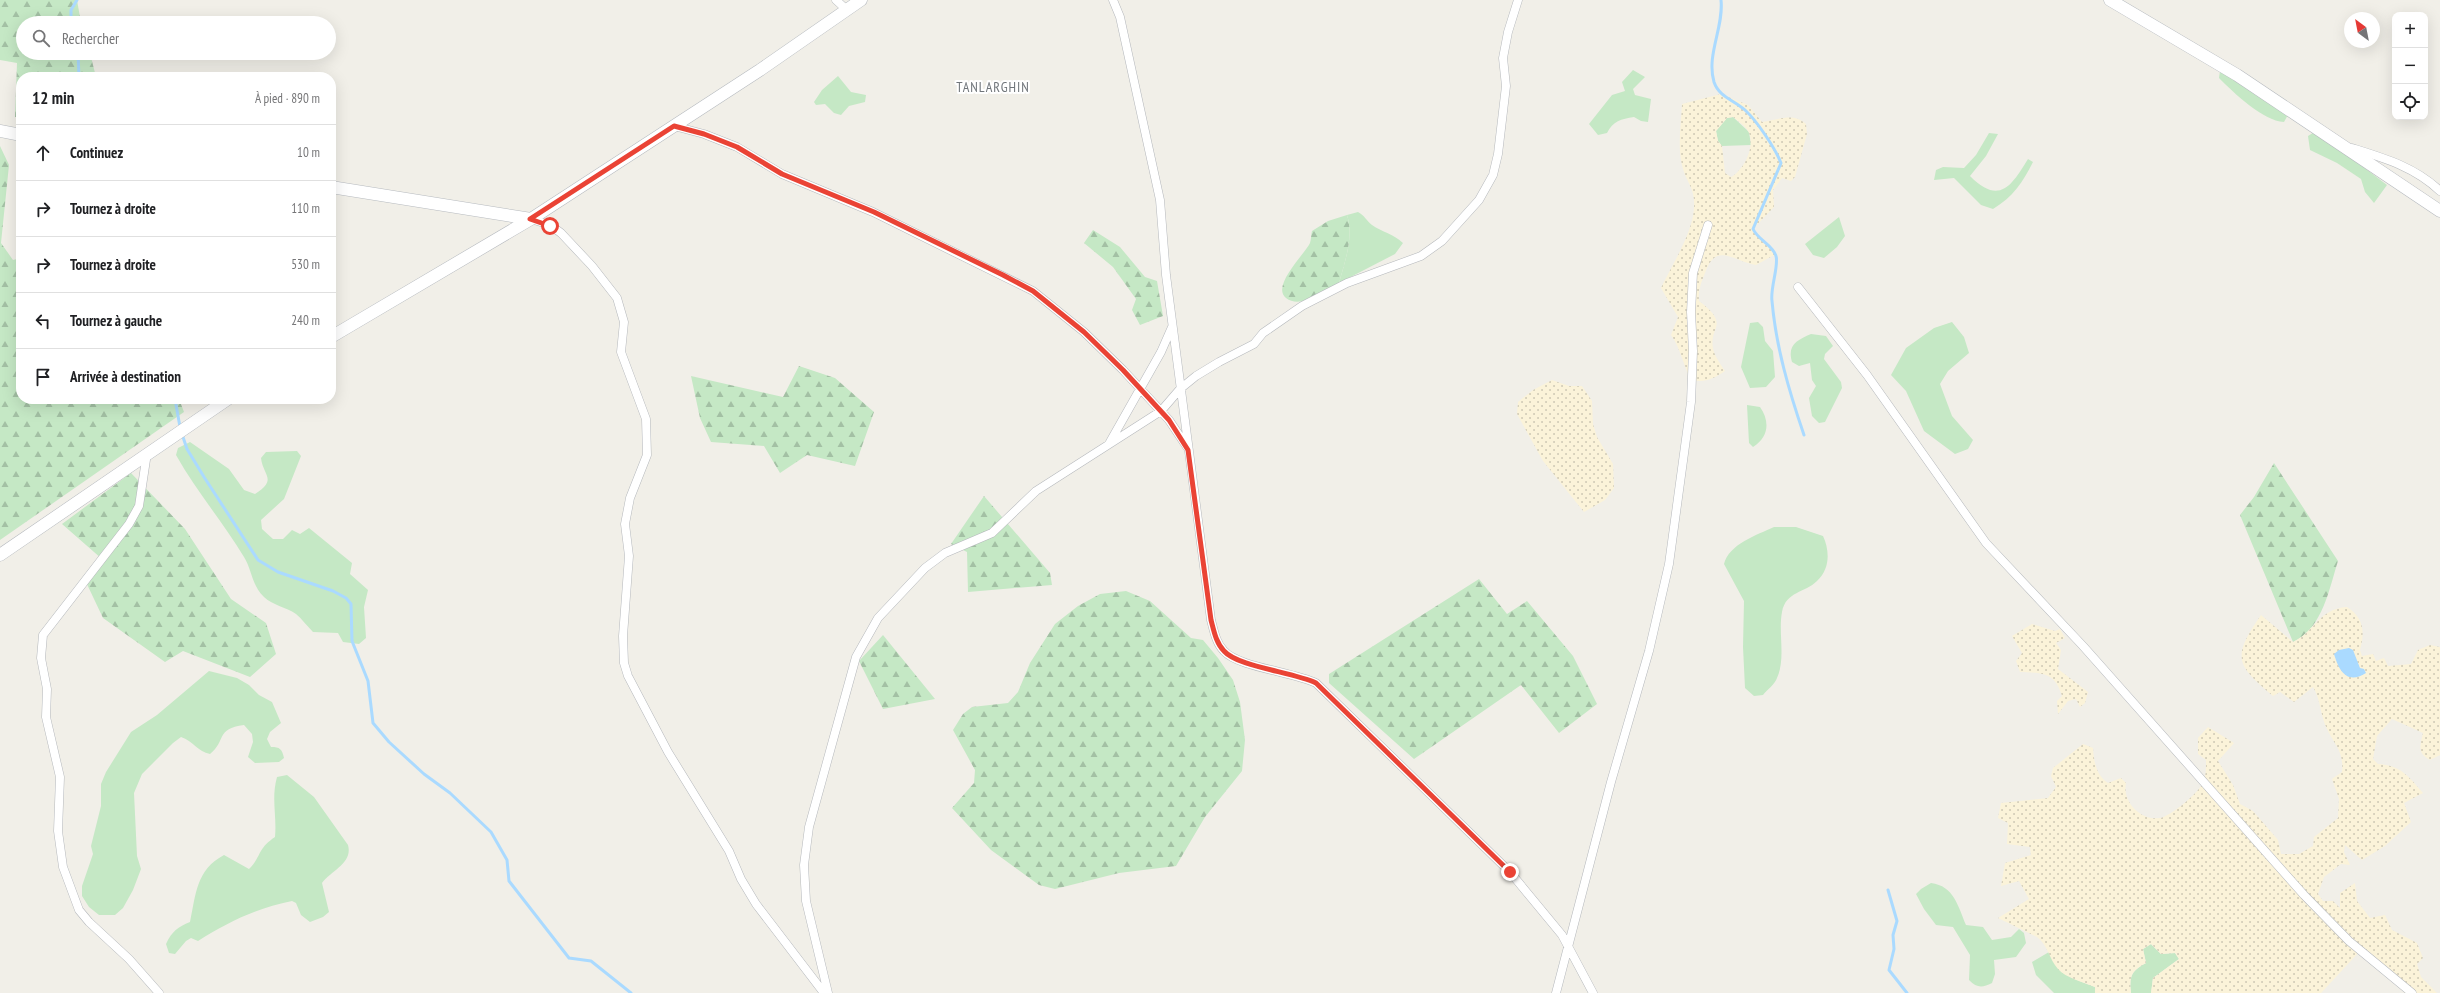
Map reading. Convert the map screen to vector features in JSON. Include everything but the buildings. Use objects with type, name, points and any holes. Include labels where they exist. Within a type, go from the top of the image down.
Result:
[{"type":"street","points":[[836,0],[847,10]]},
{"type":"street","points":[[336,334],[530,219],[760,70],[861,0]]},
{"type":"street","points":[[1113,0],[1120,17],[1160,200],[1172,326],[1211,620],[1216,639],[1223,651],[1232,659],[1301,676],[1316,683],[1510,872],[1539,905],[1567,945],[1593,993]]},
{"type":"street","points":[[828,993],[806,901],[804,865],[809,827],[856,657],[878,618],[925,568],[945,553],[992,533],[1036,491],[1161,411],[1180,388],[1219,362],[1254,344],[1263,333],[1302,306],[1347,283],[1421,256],[1442,241],[1479,200],[1493,175],[1498,154],[1505,94],[1503,58],[1508,32],[1518,0]]},
{"type":"street","points":[[2110,0],[2237,75],[2347,147],[2440,211]]},
{"type":"street","points":[[674,126],[704,134],[737,147],[782,174],[874,212],[1033,291],[1084,332],[1140,388],[1161,411],[1188,450]]},
{"type":"street","points":[[0,131],[16,134]]},
{"type":"street","points":[[2347,147],[2389,160],[2413,171],[2440,191]]},
{"type":"street","points":[[336,188],[530,219],[550,226],[561,234],[592,266],[617,298],[624,322],[621,352],[646,420],[647,455],[630,498],[625,524],[629,556],[623,636],[624,663],[628,676],[668,752],[729,851],[748,892],[786,945],[824,993]]},
{"type":"street","points":[[1556,993],[1567,945],[1611,782],[1649,651],[1669,564],[1691,402],[1693,351],[1691,312],[1693,272],[1708,225]]},
{"type":"street","points":[[1798,287],[1867,374],[1986,543],[2083,646],[2304,894],[2349,941],[2412,993]]},
{"type":"street","points":[[1106,447],[1124,420],[1140,388],[1161,352],[1172,326]]},
{"type":"street","points":[[0,555],[220,404]]},
{"type":"street","points":[[147,453],[138,506],[132,518],[43,635],[41,658],[47,689],[46,717],[60,777],[58,831],[63,867],[79,910],[129,959],[159,993]]},
{"type":"green space","points":[[0,0],[77,0],[80,16],[16,16],[16,60],[92,60],[95,72],[17,72],[17,63],[0,60]]},
{"type":"green space","points":[[1633,70],[1645,77],[1633,89],[1635,95],[1651,99],[1648,122],[1641,121],[1634,117],[1625,119],[1615,123],[1607,133],[1598,135],[1589,124],[1612,95],[1625,91],[1622,82]]},
{"type":"green space","points":[[2220,71],[2289,113],[2284,122],[2267,117],[2249,105],[2219,78]]},
{"type":"green space","points":[[838,76],[851,92],[866,95],[865,102],[849,106],[841,115],[834,113],[825,104],[816,105],[814,102],[822,90]]},
{"type":"green space","points":[[16,90],[16,117],[15,117]]},
{"type":"green space","points":[[1733,117],[1749,132],[1751,145],[1722,146],[1718,141],[1716,131],[1727,118]]},
{"type":"green space","points":[[2316,131],[2387,185],[2374,203],[2365,192],[2361,179],[2337,163],[2310,150],[2308,136]]},
{"type":"green space","points":[[1989,133],[1998,134],[1986,156],[1970,176],[1980,185],[1989,190],[1997,191],[2004,189],[2016,178],[2028,159],[2033,162],[2012,194],[1993,209],[1981,205],[1954,178],[1934,180],[1936,170],[1943,167],[1964,168],[1976,155]]},
{"type":"green space","points":[[0,146],[9,165],[1,243],[13,260],[16,259],[16,404],[181,404],[184,412],[0,540]]},
{"type":"green space","points":[[1358,212],[1372,225],[1396,237],[1403,243],[1395,254],[1339,283],[1346,258],[1350,232],[1347,215]]},
{"type":"green space","points":[[1347,215],[1350,232],[1346,258],[1339,283],[1313,298],[1299,302],[1286,298],[1282,293],[1285,278],[1310,243],[1312,231],[1328,221]]},
{"type":"green space","points":[[1839,217],[1845,236],[1837,247],[1824,258],[1813,255],[1805,244]]},
{"type":"green space","points":[[1093,230],[1120,247],[1145,277],[1157,281],[1163,316],[1140,325],[1132,310],[1136,299],[1113,267],[1084,243]]},
{"type":"green space","points":[[1758,322],[1763,327],[1765,341],[1773,351],[1775,377],[1766,387],[1750,388],[1741,367],[1750,323]]},
{"type":"green space","points":[[1952,322],[1964,337],[1969,353],[1948,371],[1940,384],[1952,416],[1973,440],[1968,449],[1955,454],[1924,431],[1906,391],[1891,375],[1906,348],[1934,328]]},
{"type":"green space","points":[[1811,334],[1826,336],[1833,346],[1825,354],[1824,359],[1841,382],[1842,388],[1825,422],[1819,423],[1812,416],[1809,398],[1816,386],[1812,380],[1810,363],[1799,366],[1792,362],[1791,356],[1792,347],[1794,344]]},
{"type":"green space","points":[[799,366],[835,378],[874,412],[855,466],[807,455],[780,473],[764,446],[711,442],[700,418],[691,376],[783,397]]},
{"type":"green space","points":[[1747,405],[1760,407],[1766,423],[1765,434],[1753,447],[1749,443]]},
{"type":"green space","points":[[190,442],[229,469],[244,490],[255,494],[266,485],[268,481],[261,458],[266,452],[297,451],[301,456],[284,499],[261,520],[262,529],[273,539],[283,539],[292,530],[300,534],[309,528],[352,563],[350,574],[368,590],[364,607],[366,638],[359,644],[343,642],[338,633],[313,632],[296,614],[267,600],[260,593],[244,557],[176,455],[178,448]]},
{"type":"green space","points":[[2274,463],[2338,561],[2328,595],[2318,618],[2303,636],[2293,642],[2240,515],[2254,497]]},
{"type":"green space","points":[[131,473],[185,529],[231,599],[266,623],[276,654],[250,677],[183,651],[165,662],[103,618],[85,580],[102,559],[62,524]]},
{"type":"green space","points":[[984,496],[1050,573],[1052,585],[968,592],[967,552],[951,544]]},
{"type":"green space","points":[[1774,527],[1796,527],[1823,536],[1827,548],[1828,560],[1824,571],[1817,581],[1796,593],[1787,600],[1784,605],[1781,620],[1780,670],[1775,682],[1763,695],[1754,696],[1745,688],[1743,647],[1744,601],[1724,564],[1732,551],[1744,541]]},
{"type":"green space","points":[[1479,579],[1507,614],[1527,601],[1573,656],[1597,704],[1559,733],[1521,685],[1414,759],[1329,683],[1329,674]]},
{"type":"green space","points":[[1126,591],[1150,601],[1191,638],[1203,640],[1233,680],[1240,702],[1245,740],[1242,771],[1205,817],[1176,866],[1119,873],[1055,889],[1039,885],[991,850],[952,808],[974,783],[975,770],[953,730],[963,714],[972,707],[1008,703],[1018,692],[1030,663],[1055,624],[1078,606],[1100,594]]},
{"type":"green space","points":[[883,635],[935,699],[883,709],[859,661]]},
{"type":"green space","points":[[209,671],[237,678],[249,685],[259,695],[272,702],[281,723],[270,732],[267,739],[271,747],[277,747],[280,749],[284,758],[279,762],[255,763],[248,757],[253,742],[252,734],[244,725],[229,729],[225,732],[215,749],[210,754],[202,751],[181,737],[173,743],[142,774],[134,793],[137,856],[141,869],[133,890],[123,908],[115,915],[99,915],[89,907],[82,896],[82,886],[93,854],[91,846],[101,806],[101,784],[106,772],[131,732],[157,715]]},
{"type":"green space","points":[[287,775],[314,797],[348,845],[349,851],[345,862],[322,883],[329,912],[323,917],[310,922],[301,915],[296,903],[292,901],[279,904],[243,916],[198,941],[191,938],[186,941],[175,954],[169,953],[166,944],[176,930],[190,922],[196,892],[203,875],[208,868],[224,855],[249,869],[265,845],[275,837],[275,785],[277,777]]},
{"type":"green space","points":[[1931,883],[1945,888],[1950,893],[1957,904],[1966,925],[1983,927],[1992,940],[2011,937],[2019,929],[2024,933],[2026,943],[2016,957],[1994,960],[1995,974],[1992,983],[1985,986],[1977,986],[1969,980],[1970,955],[1953,927],[1936,925],[1924,909],[1916,894]]},
{"type":"green space","points":[[2151,944],[2161,954],[2175,953],[2179,959],[2153,978],[2151,993],[2131,993],[2130,983],[2132,975],[2137,969],[2146,963],[2143,949]]},
{"type":"green space","points":[[2049,952],[2058,967],[2073,978],[2095,987],[2095,993],[2054,993],[2036,975],[2032,962]]},
{"type":"sand","points":[[1721,94],[1748,105],[1762,122],[1785,118],[1796,118],[1801,120],[1806,124],[1807,134],[1795,177],[1791,181],[1782,178],[1773,190],[1774,207],[1753,229],[1756,235],[1776,254],[1756,265],[1733,257],[1720,255],[1709,263],[1699,290],[1699,301],[1715,316],[1717,322],[1712,343],[1714,352],[1725,371],[1705,381],[1691,380],[1671,335],[1678,317],[1661,288],[1684,242],[1693,218],[1693,194],[1684,172],[1680,153],[1682,104]],"holes":[[[1733,117],[1748,131],[1751,145],[1744,164],[1736,174],[1731,177],[1725,173],[1722,146],[1718,141],[1716,131],[1727,118]]]},
{"type":"sand","points":[[1552,380],[1569,386],[1582,386],[1592,401],[1593,424],[1597,437],[1613,464],[1614,488],[1605,500],[1584,512],[1543,461],[1517,414],[1518,402],[1533,390]]},
{"type":"sand","points":[[2347,607],[2357,616],[2362,626],[2363,631],[2360,650],[2362,656],[2373,654],[2376,661],[2384,658],[2388,666],[2411,664],[2418,650],[2430,645],[2440,647],[2440,755],[2430,760],[2423,755],[2420,749],[2423,733],[2392,719],[2377,736],[2373,759],[2378,764],[2399,769],[2423,793],[2404,803],[2411,822],[2385,846],[2362,860],[2345,845],[2344,852],[2350,865],[2341,864],[2324,877],[2318,894],[2323,901],[2333,901],[2340,908],[2340,893],[2355,883],[2357,901],[2370,918],[2385,915],[2392,930],[2417,943],[2423,958],[2417,964],[2421,977],[2437,993],[2404,993],[2404,986],[2361,950],[2321,993],[2151,993],[2153,978],[2179,959],[2175,953],[2161,954],[2151,944],[2143,949],[2146,963],[2137,969],[2132,975],[2130,982],[2131,993],[2095,993],[2095,987],[2061,972],[2052,961],[2041,940],[1998,918],[2029,899],[2019,881],[2001,886],[2005,863],[2031,855],[2030,847],[2007,844],[2008,823],[1998,818],[2001,803],[2048,798],[2056,787],[2051,776],[2053,768],[2083,744],[2093,748],[2096,768],[2104,780],[2108,783],[2121,778],[2126,783],[2125,790],[2130,803],[2134,808],[2139,813],[2146,816],[2160,818],[2171,813],[2185,803],[2197,791],[2204,781],[2206,773],[2206,760],[2198,754],[2198,738],[2208,727],[2234,743],[2218,761],[2233,785],[2240,804],[2253,811],[2278,840],[2281,854],[2299,854],[2313,846],[2314,837],[2338,818],[2339,799],[2332,779],[2342,772],[2342,759],[2325,724],[2318,697],[2313,687],[2294,702],[2280,692],[2273,696],[2251,676],[2242,659],[2242,651],[2245,641],[2261,615],[2293,642],[2307,633],[2323,616],[2329,612]]},
{"type":"sand","points":[[2032,624],[2055,631],[2060,629],[2065,638],[2056,643],[2061,650],[2058,669],[2088,692],[2085,703],[2080,707],[2076,699],[2068,701],[2058,714],[2057,701],[2062,696],[2056,682],[2047,675],[2020,672],[2016,661],[2022,653],[2012,636]]},
{"type":"water","points":[[2349,648],[2353,650],[2360,668],[2364,669],[2366,673],[2359,676],[2349,677],[2341,671],[2334,654],[2339,650]]},
{"type":"waterway","points":[[71,16],[71,10],[77,0]]},
{"type":"waterway","points":[[1721,0],[1720,20],[1712,62],[1714,82],[1716,87],[1723,95],[1745,110],[1755,121],[1781,163],[1753,229],[1755,233],[1772,249],[1777,260],[1772,290],[1774,318],[1784,369],[1804,435]]},
{"type":"waterway","points":[[78,60],[79,72]]},
{"type":"waterway","points":[[176,404],[180,427]]},
{"type":"waterway","points":[[182,434],[187,449],[258,560],[278,572],[333,591],[346,598],[351,604],[352,641],[368,681],[373,723],[389,742],[424,774],[450,793],[491,832],[507,860],[509,881],[569,958],[591,961],[631,993]]},
{"type":"waterway","points":[[1888,890],[1897,921],[1893,935],[1894,949],[1889,970],[1907,993]]},
{"type":"district","name":"TANLARGHIN","points":[[993,87]]},
{"type":"route","points":[[550,226],[530,219],[674,126],[704,134],[737,147],[782,174],[874,212],[1033,291],[1084,332],[1123,370],[1169,420],[1188,450],[1211,620],[1216,639],[1223,651],[1232,659],[1301,676],[1316,683],[1510,872]]}]
